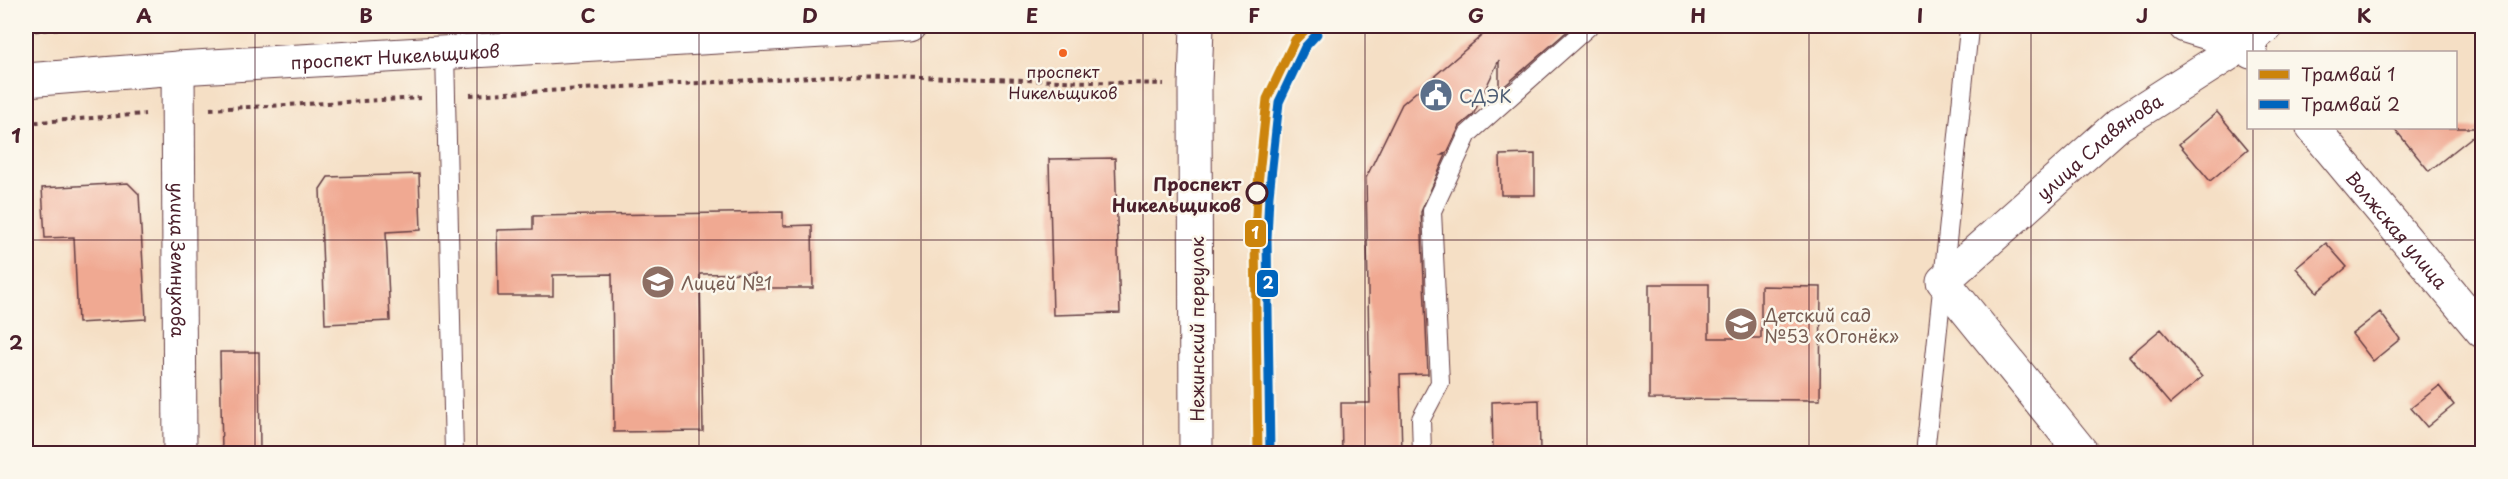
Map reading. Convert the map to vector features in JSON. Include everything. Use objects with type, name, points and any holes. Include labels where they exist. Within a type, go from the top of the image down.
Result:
[{"type":"street","name":"проспект Никельщиков","points":[[26,80],[178,68],[910,26]]},
{"type":"street","name":"Нежинский переулок","points":[[1196,453],[1195,85],[1197,26]]},
{"type":"street","points":[[2185,26],[2254,41]]},
{"type":"street","name":"улица Славянова","points":[[1943,281],[2119,124],[2254,41]]},
{"type":"street","name":"улица Земнухова","points":[[178,68],[180,453]]},
{"type":"street","name":"Волжская улица","points":[[2314,129],[2482,331]]},
{"type":"street","points":[[1943,281],[2083,453]]},
{"type":"lane","points":[[1422,453],[1422,419],[1440,383],[1432,211],[1468,134],[1589,26]]},
{"type":"lane","points":[[1925,453],[1969,29],[1973,26]]},
{"type":"lane","points":[[445,52],[454,453]]},
{"type":"path","points":[[26,31],[92,26]]},
{"type":"path","points":[[26,123],[178,111],[850,75],[1195,85]]},
{"type":"building","points":[[1493,26],[1573,26],[1499,91],[1499,60],[1473,115],[1460,126],[1448,151],[1442,155],[1446,155],[1421,212],[1428,374],[1400,375],[1402,453],[1342,453],[1341,403],[1370,403],[1366,178],[1402,104]]},
{"type":"building","points":[[2217,112],[2248,149],[2210,181],[2179,144]]},
{"type":"building","points":[[2482,128],[2482,129],[2429,171],[2395,129]]},
{"type":"building","points":[[1535,154],[1535,195],[1501,195],[1500,155]]},
{"type":"building","points":[[1115,158],[1120,313],[1053,315],[1049,159]]},
{"type":"building","points":[[419,174],[421,230],[386,232],[390,321],[325,324],[320,189],[328,177]]},
{"type":"building","points":[[128,183],[139,194],[146,319],[78,323],[74,237],[45,238],[42,188]]},
{"type":"building","points":[[783,212],[783,226],[812,225],[813,288],[754,288],[754,273],[700,274],[703,431],[614,432],[612,274],[553,275],[553,296],[498,296],[497,230],[533,229],[533,216]]},
{"type":"building","points":[[2326,243],[2347,267],[2317,292],[2296,268]]},
{"type":"building","points":[[1649,284],[1709,284],[1709,338],[1761,338],[1761,286],[1821,287],[1820,400],[1649,399]]},
{"type":"building","points":[[2380,312],[2400,339],[2373,361],[2352,334]]},
{"type":"building","points":[[2161,329],[2202,377],[2170,404],[2129,356]]},
{"type":"building","points":[[220,352],[259,352],[260,453],[222,453]]},
{"type":"building","points":[[2439,386],[2454,405],[2427,427],[2411,408]]},
{"type":"building","points":[[1539,400],[1540,453],[1493,453],[1492,402]]},
{"type":"tram line","name":"1","points":[[1258,454],[1255,239],[1257,194],[1267,99],[1295,40],[1309,26]]},
{"type":"tram line","name":"2","points":[[1270,454],[1267,239],[1269,195],[1279,102],[1305,47],[1317,34]]},
{"type":"place","name":"проспект Никельщиков","points":[[1063,53]]},
{"type":"place","name":"СДЭК","points":[[1436,95]]},
{"type":"place","name":"Проспект Никельщиков","points":[[1257,193]]},
{"type":"place","name":"Лицей №1","points":[[658,282]]},
{"type":"place","name":"Детский сад №53 «Огонёк»","points":[[1741,324]]}]
